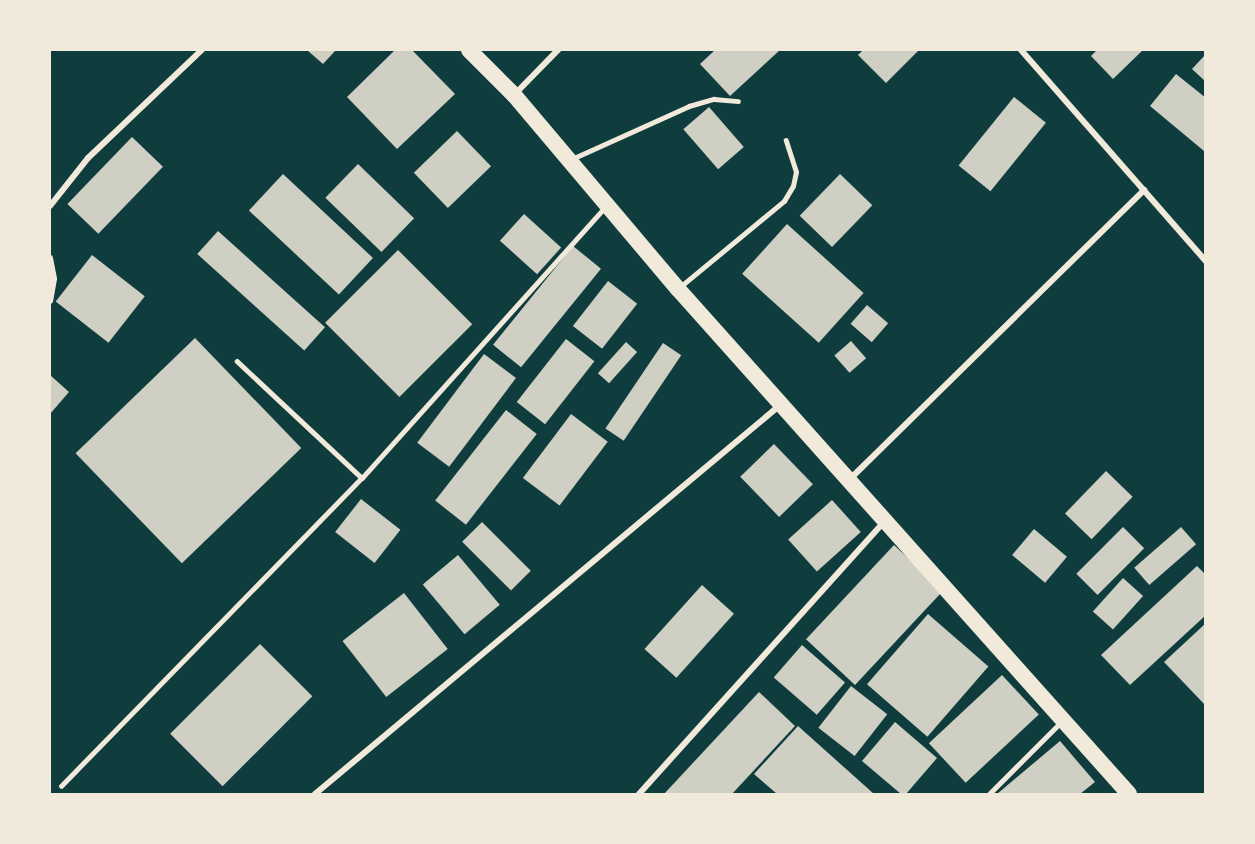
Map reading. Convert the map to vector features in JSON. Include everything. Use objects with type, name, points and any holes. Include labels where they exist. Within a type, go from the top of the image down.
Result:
[{"type":"highway","points":[[469,50],[514,95],[678,289],[1129,795]]},
{"type":"street","points":[[50,206],[88,159],[202,50]]},
{"type":"street","points":[[514,95],[558,50]]},
{"type":"street","points":[[1021,50],[1206,261]]},
{"type":"street","points":[[849,480],[1144,190]]},
{"type":"street","points":[[50,258],[54,279],[50,301]]},
{"type":"street","points":[[315,795],[781,405]]},
{"type":"street","points":[[639,795],[885,521]]},
{"type":"lane","points":[[568,160],[689,106],[714,99],[738,101]]},
{"type":"lane","points":[[678,289],[784,201],[796,172],[786,141]]},
{"type":"lane","points":[[61,786],[362,478],[607,205]]},
{"type":"lane","points":[[237,361],[362,478]]},
{"type":"lane","points":[[989,795],[1062,721]]},
{"type":"building","points":[[307,50],[336,50],[323,64]]},
{"type":"building","points":[[395,50],[412,50],[455,94],[397,149],[347,97]]},
{"type":"building","points":[[715,50],[780,50],[730,96],[700,64]]},
{"type":"building","points":[[863,50],[919,50],[886,83],[858,55]]},
{"type":"building","points":[[1097,50],[1143,50],[1113,79],[1091,56]]},
{"type":"building","points":[[1206,54],[1206,82],[1192,69]]},
{"type":"building","points":[[1176,74],[1206,98],[1204,151],[1150,106]]},
{"type":"building","points":[[1014,97],[1046,123],[990,191],[959,165]]},
{"type":"building","points":[[709,107],[744,147],[718,169],[683,129]]},
{"type":"building","points":[[457,131],[491,166],[448,208],[414,173]]},
{"type":"building","points":[[132,137],[163,167],[98,234],[67,204]]},
{"type":"building","points":[[358,164],[414,218],[381,252],[325,198]]},
{"type":"building","points":[[283,174],[373,258],[339,294],[249,211]]},
{"type":"building","points":[[840,174],[872,205],[832,247],[800,216]]},
{"type":"building","points":[[524,214],[561,247],[537,274],[500,241]]},
{"type":"building","points":[[787,224],[864,293],[819,343],[742,274]]},
{"type":"building","points":[[218,231],[325,327],[304,350],[197,254]]},
{"type":"building","points":[[573,246],[601,269],[521,367],[493,345]]},
{"type":"building","points":[[398,250],[472,324],[399,397],[325,323]]},
{"type":"building","points":[[92,255],[145,296],[108,343],[56,301]]},
{"type":"building","points":[[608,281],[637,304],[602,349],[573,326]]},
{"type":"building","points":[[867,305],[888,323],[872,342],[851,324]]},
{"type":"building","points":[[195,338],[301,448],[182,563],[76,453]]},
{"type":"building","points":[[566,339],[594,361],[545,424],[517,402]]},
{"type":"building","points":[[851,341],[866,358],[849,373],[834,355]]},
{"type":"building","points":[[626,342],[637,352],[609,383],[598,373]]},
{"type":"building","points":[[663,343],[681,355],[624,441],[605,428]]},
{"type":"building","points":[[484,354],[516,378],[449,467],[417,443]]},
{"type":"building","points":[[50,375],[69,392],[50,414]]},
{"type":"building","points":[[506,410],[537,434],[466,525],[435,501]]},
{"type":"building","points":[[571,414],[608,442],[560,506],[523,478]]},
{"type":"building","points":[[774,444],[813,484],[779,517],[740,477]]},
{"type":"building","points":[[1106,471],[1133,497],[1092,539],[1065,513]]},
{"type":"building","points":[[361,499],[400,530],[375,563],[335,532]]},
{"type":"building","points":[[832,500],[861,532],[817,571],[788,539]]},
{"type":"building","points":[[482,522],[531,571],[511,591],[462,542]]},
{"type":"building","points":[[1123,527],[1144,548],[1098,595],[1076,574]]},
{"type":"building","points":[[1181,527],[1196,544],[1149,585],[1134,568]]},
{"type":"building","points":[[1034,529],[1067,557],[1045,583],[1012,555]]},
{"type":"building","points":[[894,545],[943,591],[855,685],[806,639]]},
{"type":"building","points":[[458,555],[500,605],[465,634],[423,585]]},
{"type":"building","points":[[1197,566],[1206,575],[1206,615],[1130,685],[1101,655]]},
{"type":"building","points":[[1123,578],[1143,596],[1113,630],[1093,611]]},
{"type":"building","points":[[702,585],[734,614],[676,678],[644,649]]},
{"type":"building","points":[[404,593],[448,649],[386,697],[343,641]]},
{"type":"building","points":[[928,614],[988,666],[927,737],[867,684]]},
{"type":"building","points":[[1206,623],[1206,706],[1164,662]]},
{"type":"building","points":[[260,644],[312,696],[223,786],[170,734]]},
{"type":"building","points":[[802,645],[845,682],[817,715],[774,677]]},
{"type":"building","points":[[1002,675],[1039,714],[966,783],[929,743]]},
{"type":"building","points":[[851,686],[887,714],[855,756],[818,728]]},
{"type":"building","points":[[759,692],[795,726],[732,794],[664,794]]},
{"type":"building","points":[[895,722],[937,758],[906,794],[901,794],[862,761]]},
{"type":"building","points":[[798,726],[874,794],[777,794],[754,774]]},
{"type":"building","points":[[1060,741],[1095,782],[1080,794],[997,794]]}]
